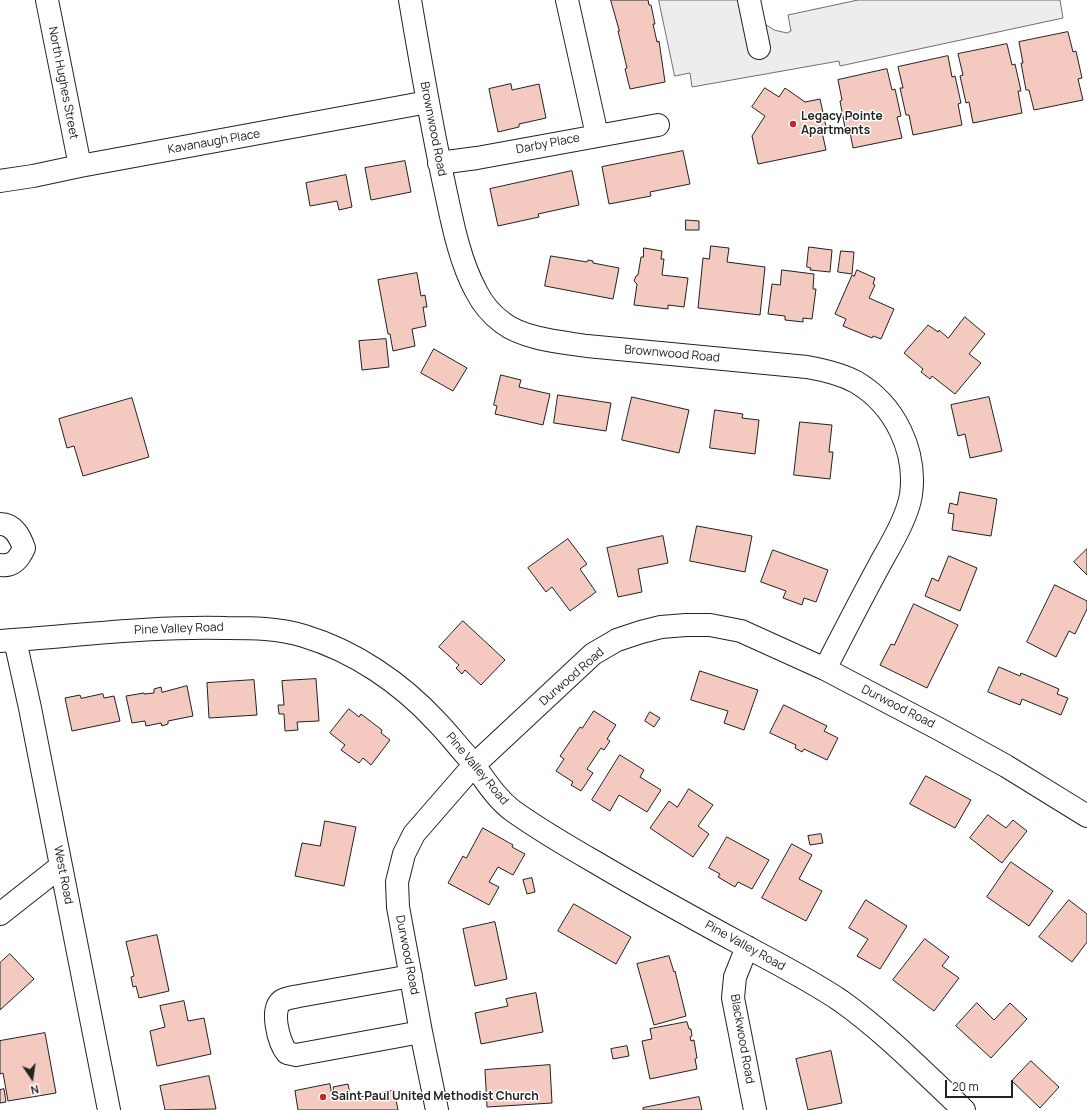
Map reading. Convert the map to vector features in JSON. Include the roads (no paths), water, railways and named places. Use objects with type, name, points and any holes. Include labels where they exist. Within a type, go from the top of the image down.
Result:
[{"type":"street","name":"North Hughes Street","points":[[46,0],[80,166]]},
{"type":"street","name":"Brownwood Road","points":[[410,0],[439,163],[454,229],[465,266],[476,292],[490,312],[504,324],[521,333],[553,341],[587,346],[800,366],[835,373],[856,382],[872,393],[884,405],[899,427],[908,450],[911,475],[910,497],[895,536],[825,669]]},
{"type":"street","points":[[567,0],[597,135]]},
{"type":"street","points":[[749,0],[759,48]]},
{"type":"street","name":"Kavanaugh Place","points":[[0,181],[428,102]]},
{"type":"street","name":"Darby Place","points":[[439,163],[477,158],[658,124]]},
{"type":"street","points":[[0,524],[4,524],[13,529],[20,537],[24,548],[19,558],[12,564],[5,566],[0,565]]},
{"type":"street","name":"Durwood Road","points":[[438,1110],[421,1032],[398,907],[397,882],[404,854],[414,834],[474,765],[593,654],[617,640],[661,627],[686,625],[710,625],[741,631],[825,669],[1006,766],[1087,816]]},
{"type":"street","name":"Pine Valley Road","points":[[8,641],[139,630],[197,627],[258,628],[301,635],[323,642],[346,652],[393,682],[416,701],[436,721],[474,765],[490,788],[509,808],[539,829],[627,880],[770,959],[840,1001],[884,1035],[964,1110]]},
{"type":"street","name":"West Road","points":[[8,641],[61,866],[109,1110]]},
{"type":"street","points":[[0,914],[61,866]]},
{"type":"street","name":"Blackwood Road","points":[[747,947],[735,976],[733,998],[756,1110]]},
{"type":"street","points":[[411,976],[283,1000],[277,1008],[275,1015],[282,1046],[287,1053],[296,1054],[421,1032]]},
{"type":"place","name":"Legacy Pointe Apartments","points":[[793,124]]},
{"type":"place","name":"Saint Paul United Methodist Church","points":[[323,1097]]}]
